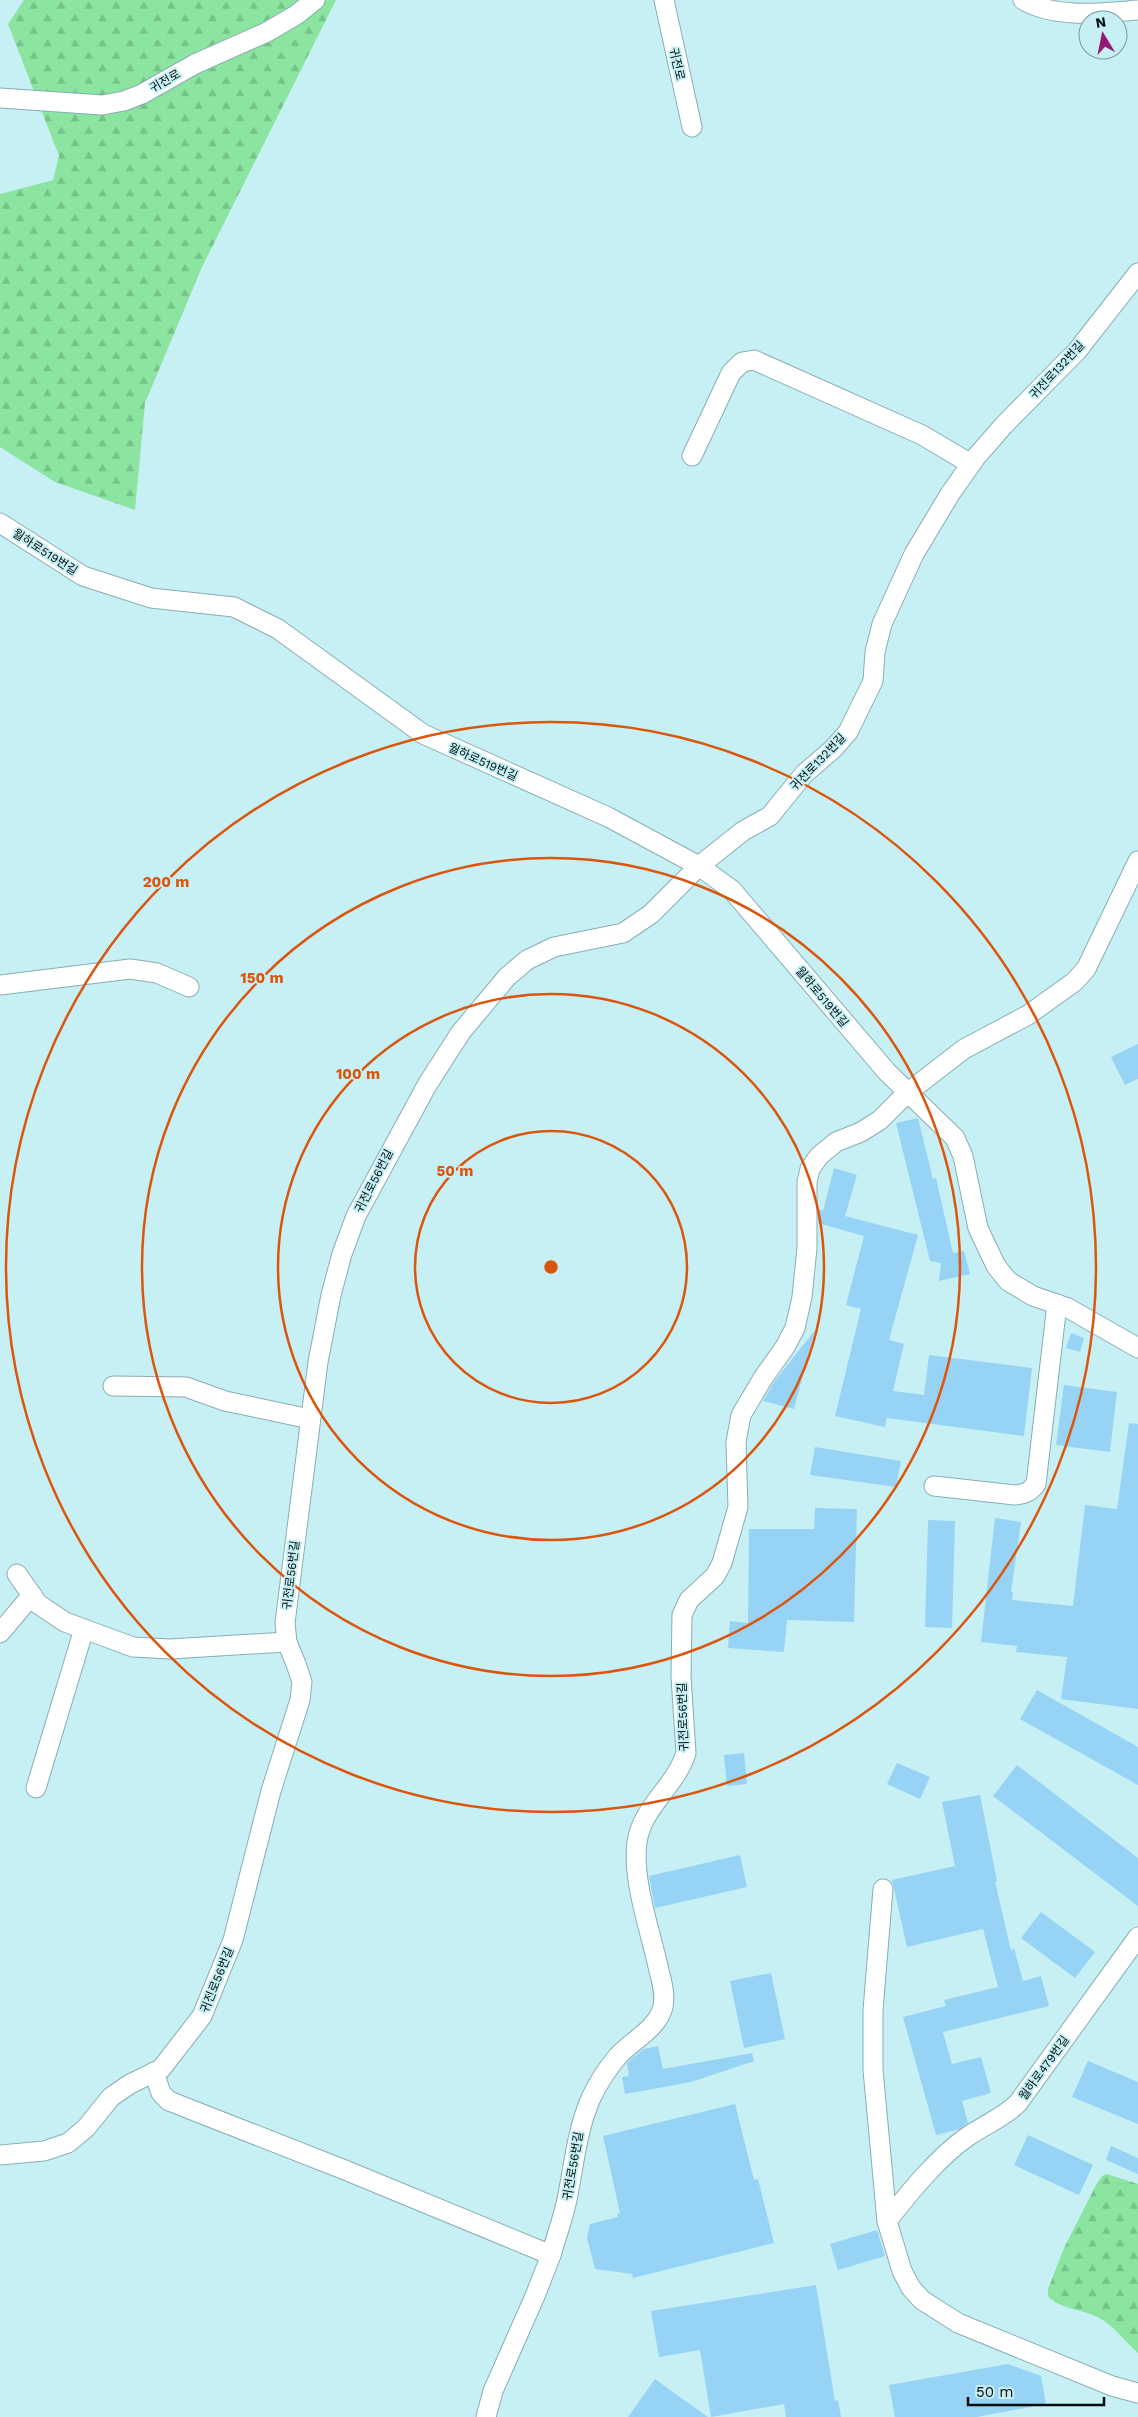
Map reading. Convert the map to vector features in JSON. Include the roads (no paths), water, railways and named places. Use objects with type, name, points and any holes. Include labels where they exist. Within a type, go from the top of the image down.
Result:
[{"type":"street","name":"귀전로","points":[[0,98],[102,106],[124,101],[142,94],[195,64],[267,32],[296,15],[315,0]]},
{"type":"street","name":"귀전로","points":[[664,0],[692,127]]},
{"type":"street","points":[[1023,0],[1030,4],[1067,13],[1138,10]]},
{"type":"street","name":"귀전로132번길","points":[[699,866],[743,831],[770,816],[804,774],[833,749],[848,732],[873,681],[875,652],[882,624],[914,554],[971,464],[1004,425],[1077,351],[1138,273]]},
{"type":"street","points":[[692,456],[731,373],[742,362],[754,360],[922,435],[971,464]]},
{"type":"street","name":"월하로519번길","points":[[0,523],[83,576],[151,598],[234,608],[256,616],[286,634],[422,734],[608,817],[699,866],[732,890],[752,911],[832,1010],[907,1092],[955,1138],[963,1156],[978,1228],[996,1266],[1008,1281],[1033,1296],[1057,1304],[1100,1325],[1138,1348]]},
{"type":"street","points":[[907,1092],[964,1049],[1028,1015],[1074,982],[1086,969],[1138,861]]},
{"type":"street","name":"귀전로56번길","points":[[0,2155],[44,2151],[68,2142],[86,2128],[111,2097],[130,2084],[162,2069],[202,2016],[233,1940],[271,1791],[300,1700],[302,1682],[287,1642],[285,1623],[310,1419],[330,1295],[356,1216],[418,1101],[461,1032],[508,978],[527,960],[554,947],[623,932],[651,914],[699,866]]},
{"type":"street","points":[[0,985],[130,969],[158,973],[189,986]]},
{"type":"street","name":"귀전로56번길","points":[[486,2417],[493,2391],[536,2296],[551,2255],[566,2205],[578,2133],[591,2098],[604,2074],[619,2056],[658,2019],[663,2005],[663,1986],[639,1880],[637,1843],[641,1826],[651,1806],[683,1763],[686,1754],[681,1677],[682,1615],[689,1600],[715,1576],[722,1563],[738,1507],[736,1442],[741,1415],[758,1385],[785,1347],[795,1328],[802,1297],[806,1258],[807,1182],[810,1169],[819,1156],[836,1142],[860,1132],[880,1120],[907,1092]]},
{"type":"street","points":[[934,1486],[1015,1495],[1024,1494],[1036,1484],[1057,1304]]},
{"type":"street","points":[[113,1386],[186,1387],[224,1401],[310,1419]]},
{"type":"street","points":[[17,1574],[38,1604],[65,1622],[133,1647],[170,1649],[287,1642]]},
{"type":"street","points":[[0,1633],[32,1595]]},
{"type":"street","points":[[36,1788],[84,1630]]},
{"type":"street","points":[[883,1888],[872,2040],[887,2221],[902,2271],[911,2288],[934,2308],[958,2323],[1112,2386],[1138,2393]]},
{"type":"street","name":"월하로479번길","points":[[887,2221],[928,2174],[966,2138],[1009,2112],[1018,2103],[1138,1937]]},
{"type":"street","points":[[154,2072],[161,2093],[169,2101],[551,2255]]}]
